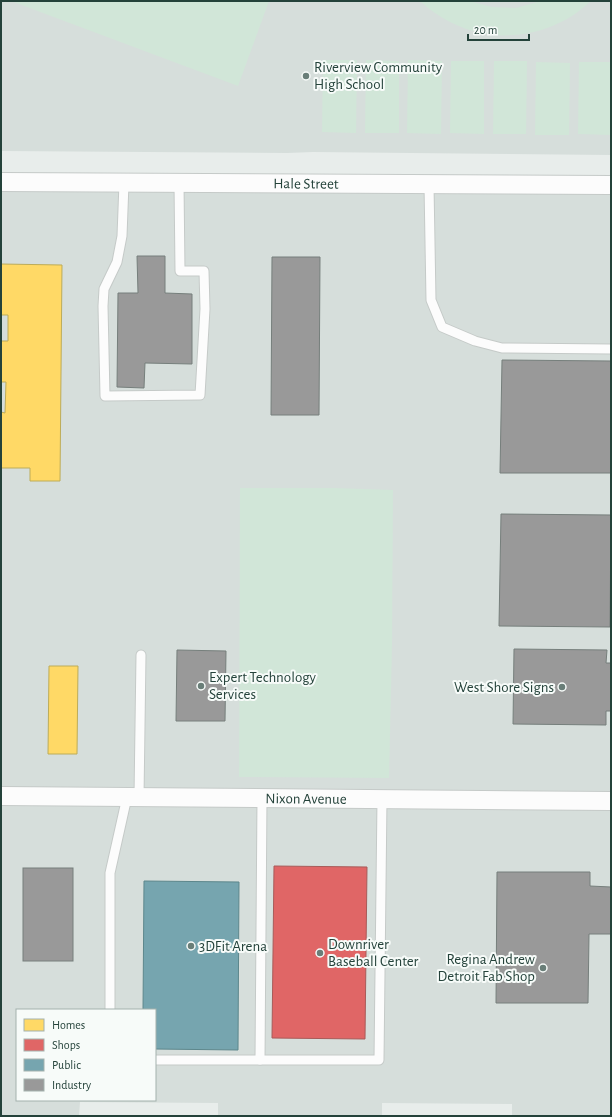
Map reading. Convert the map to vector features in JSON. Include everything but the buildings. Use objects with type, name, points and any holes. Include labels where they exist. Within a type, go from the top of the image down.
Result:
[{"type":"street","name":"Hale Street","points":[[1,182],[611,185]]},
{"type":"street","name":"Nixon Avenue","points":[[1,796],[611,801]]},
{"type":"lane","points":[[124,183],[122,236],[117,262],[104,290],[102,306],[105,396],[200,395],[205,309],[204,271],[180,271],[179,183]]},
{"type":"lane","points":[[429,184],[431,300],[442,327],[475,341],[502,348],[611,349]]},
{"type":"lane","points":[[110,1009],[110,873],[133,797],[140,655]]},
{"type":"lane","points":[[260,1060],[262,798]]},
{"type":"lane","points":[[156,1060],[379,1060],[382,799]]},
{"type":"shaded area","name":"Riverview Community High School","points":[[1,1],[611,1],[611,155],[1,151]]},
{"type":"shaded area","points":[[1,182],[611,185],[611,1116],[512,1116],[512,1104],[382,1103],[382,1116],[218,1116],[218,1103],[80,1102],[79,1116],[1,1116]]},
{"type":"green space","points":[[11,1],[269,1],[238,86]]},
{"type":"green space","points":[[420,1],[469,1],[492,7],[516,8],[541,1],[591,1],[569,18],[561,22],[524,34],[506,35],[487,34],[469,30],[452,23],[435,13]]},
{"type":"green space","points":[[323,60],[357,60],[356,133],[322,132]]},
{"type":"green space","points":[[366,60],[399,61],[399,133],[365,133]]},
{"type":"green space","points":[[408,60],[442,61],[441,134],[407,133]]},
{"type":"green space","points":[[451,61],[484,61],[484,134],[450,133]]},
{"type":"green space","points":[[494,61],[527,61],[526,134],[493,134]]},
{"type":"green space","points":[[536,62],[570,63],[569,135],[535,135]]},
{"type":"green space","points":[[579,62],[611,62],[611,135],[578,134]]},
{"type":"green space","points":[[240,488],[334,488],[393,490],[389,778],[239,777]]},
{"type":"place","name":"Riverview Community High School","points":[[306,76]]},
{"type":"place","name":"Expert Technology Services","points":[[201,686]]},
{"type":"place","name":"West Shore Signs","points":[[562,687]]},
{"type":"place","name":"3DFit Arena","points":[[191,946]]},
{"type":"place","name":"Downriver Baseball Center","points":[[320,953]]},
{"type":"place","name":"Regina Andrew Detroit Fab Shop","points":[[543,968]]}]
